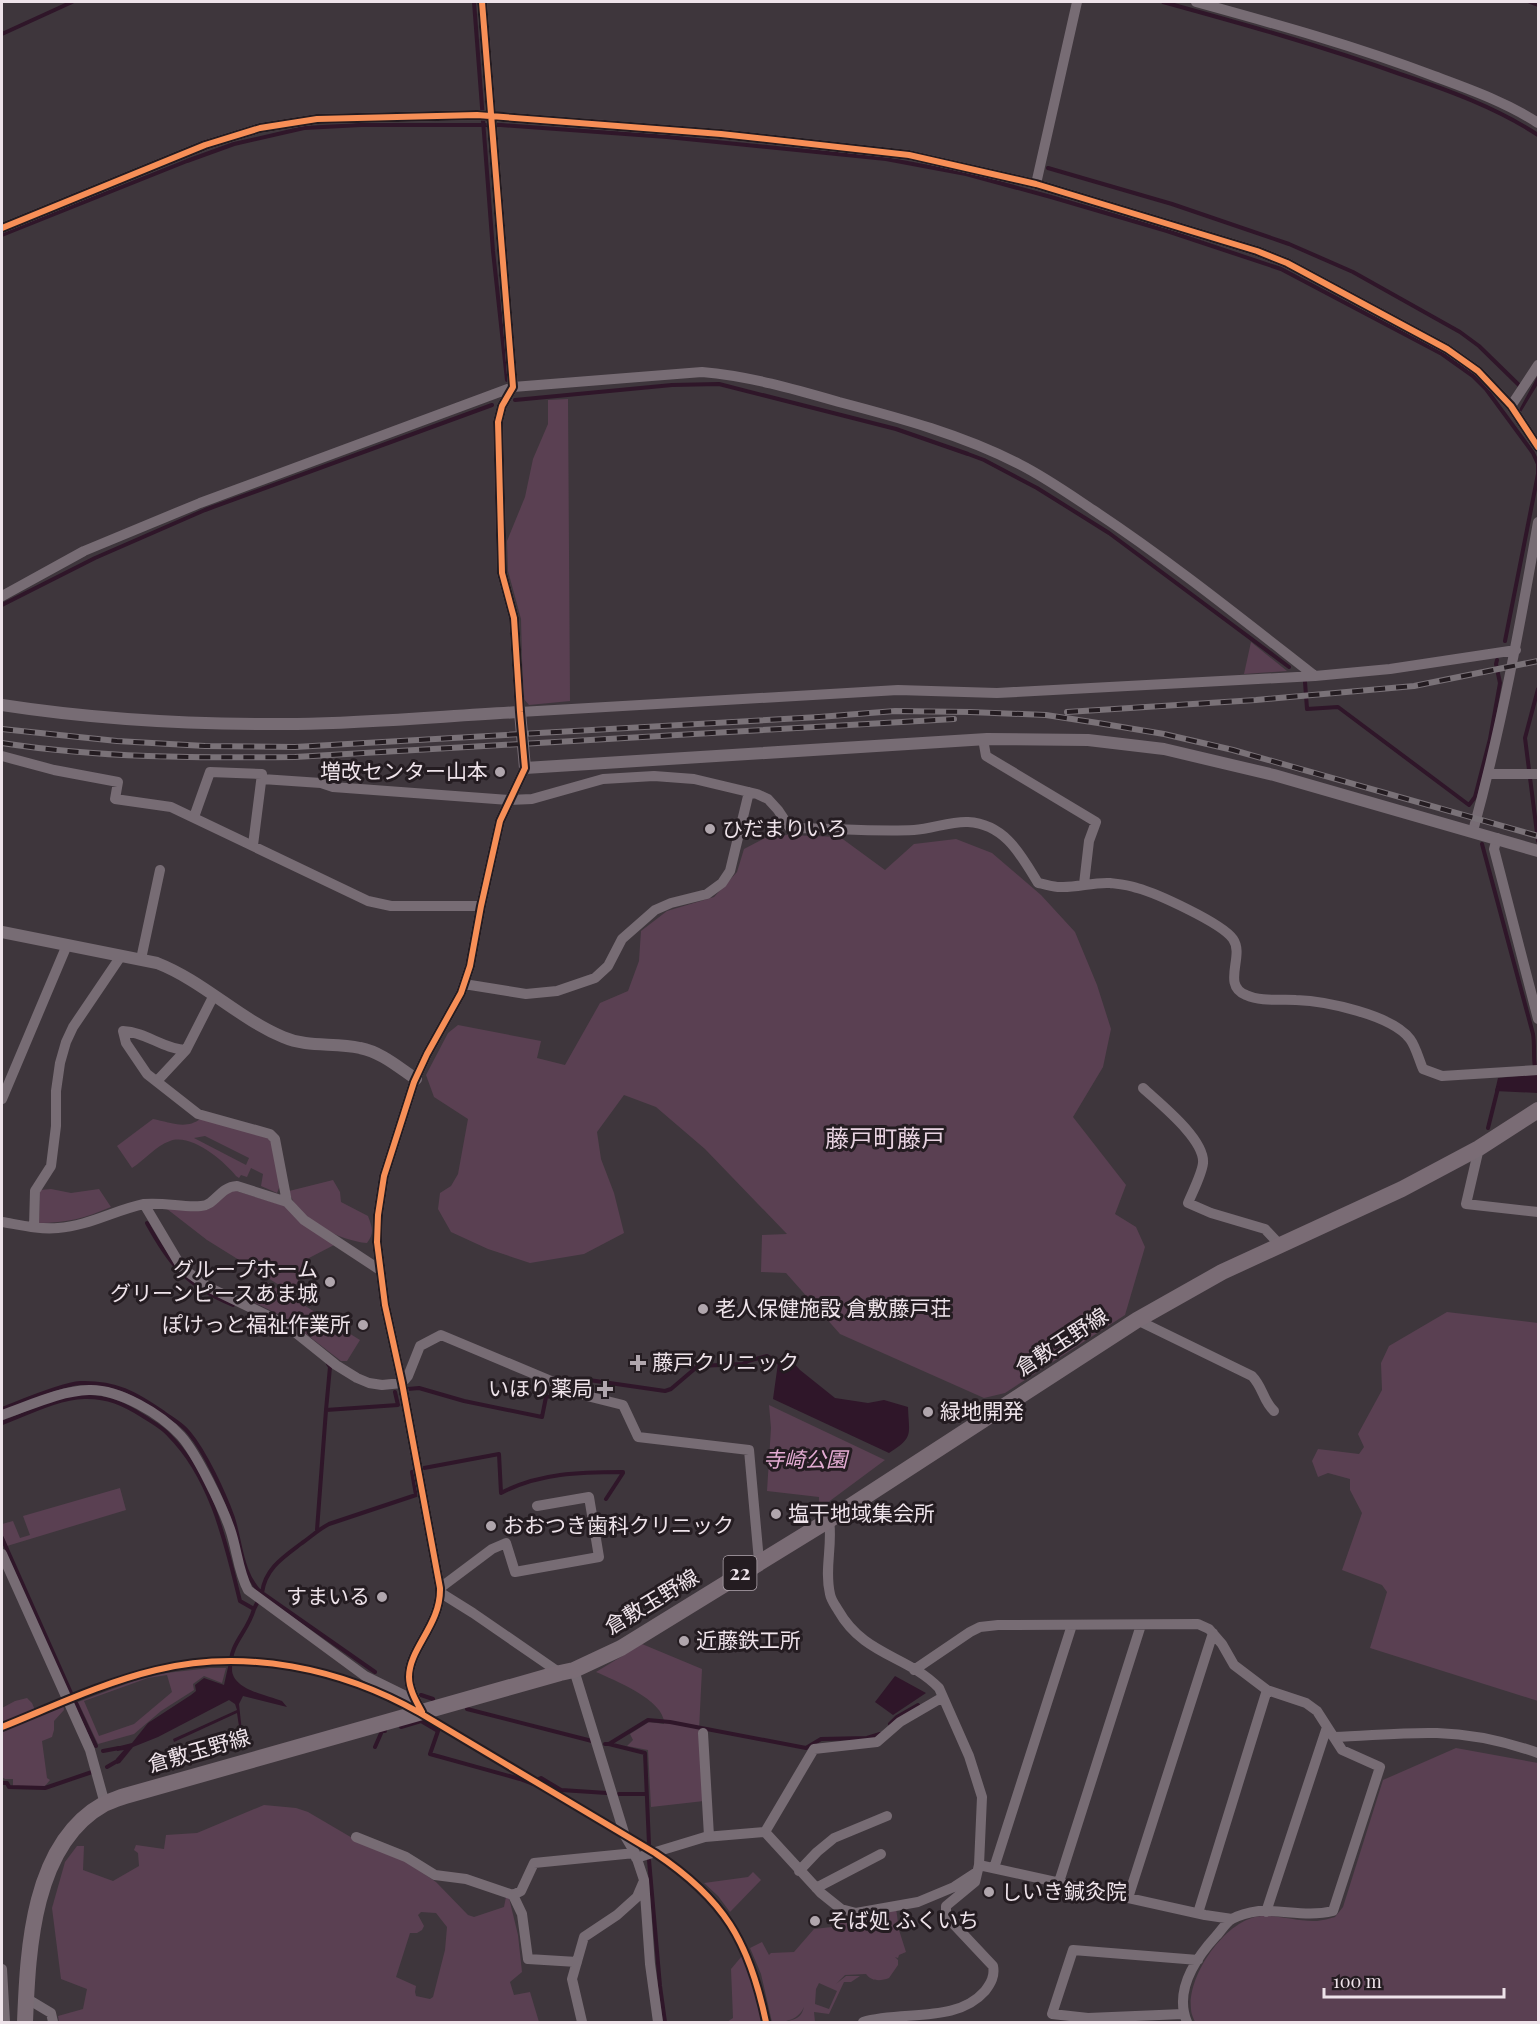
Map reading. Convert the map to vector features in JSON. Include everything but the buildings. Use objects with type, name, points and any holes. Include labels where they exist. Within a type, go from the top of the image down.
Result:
[{"type":"main road","name":"倉敷玉野線","points":[[25,2022],[31,1940],[46,1878],[64,1841],[91,1813],[105,1804],[419,1706],[567,1672],[621,1648],[829,1520],[1137,1320],[1222,1272],[1402,1189],[1479,1148],[1539,1110]]},
{"type":"street","points":[[419,1706],[410,1688],[411,1664],[435,1619],[439,1607],[440,1590],[402,1383],[385,1305],[377,1242],[378,1215],[384,1176],[416,1078],[456,1003],[470,966],[500,821],[525,768],[514,618],[502,573],[498,422],[502,406],[513,387],[488,119],[482,2]]},
{"type":"street","points":[[1036,184],[1077,2]]},
{"type":"street","points":[[1196,2],[1318,36],[1397,62],[1471,90],[1523,113],[1539,123]]},
{"type":"street","points":[[2,228],[205,145],[260,128],[317,119],[488,119],[721,135],[909,155],[1036,184],[1257,251],[1287,263],[1447,349],[1478,370],[1516,413],[1539,447]]},
{"type":"street","points":[[1516,413],[1523,389],[1539,365]]},
{"type":"street","points":[[2,596],[84,551],[200,503],[513,387],[702,372],[732,374],[763,381],[902,419],[969,442],[1020,465],[1138,539],[1315,676]]},
{"type":"street","points":[[1473,831],[1489,774],[1516,650],[1539,522]]},
{"type":"street","points":[[2,705],[130,719],[236,724],[299,724],[898,690],[997,693],[1315,676],[1390,669],[1516,650]]},
{"type":"street","points":[[525,768],[982,739],[1088,740],[1164,749],[1274,775],[1539,851]]},
{"type":"street","points":[[982,739],[986,756],[1096,822],[1089,841],[1084,884]]},
{"type":"street","points":[[2,756],[54,770],[118,782],[116,799],[171,807],[194,816],[368,901],[391,906],[481,906]]},
{"type":"street","points":[[194,816],[210,772],[262,774],[253,845]]},
{"type":"street","points":[[1489,774],[1533,773]]},
{"type":"street","points":[[262,779],[321,783],[333,787],[509,800],[532,799],[603,779],[654,776],[694,779],[749,792],[768,800],[790,828],[915,830],[967,822],[980,824],[997,832],[1015,845],[1038,883],[1060,887],[1109,883],[1136,887],[1186,909],[1228,932],[1237,950],[1234,983],[1237,990],[1245,995],[1342,1006],[1374,1017],[1398,1028],[1410,1040],[1423,1069],[1430,1073],[1442,1076],[1536,1070]]},
{"type":"street","points":[[464,984],[526,994],[557,991],[595,978],[608,966],[622,939],[655,910],[671,903],[707,894],[722,883],[730,871],[749,792]]},
{"type":"street","points":[[1497,838],[1494,849],[1539,1019]]},
{"type":"street","points":[[141,960],[160,870]]},
{"type":"street","points":[[2,933],[157,963],[178,971],[265,1028],[283,1037],[301,1044],[361,1048],[378,1054],[416,1078]]},
{"type":"street","points":[[2,1099],[67,945]]},
{"type":"street","points":[[34,1227],[35,1191],[51,1166],[56,1126],[56,1091],[66,1042],[121,956]]},
{"type":"street","points":[[157,1081],[186,1050],[214,995]]},
{"type":"street","points":[[186,1050],[174,1050],[132,1032],[123,1031],[126,1042],[147,1074],[198,1114],[270,1134],[275,1139],[287,1202]]},
{"type":"street","points":[[1143,1088],[1185,1127],[1200,1150],[1203,1163],[1188,1203],[1211,1213],[1265,1229],[1280,1245]]},
{"type":"street","points":[[1479,1148],[1466,1204],[1539,1212]]},
{"type":"street","points":[[2,1222],[56,1229],[78,1225],[123,1208],[144,1204],[160,1202],[203,1206],[222,1190],[230,1186],[237,1186],[287,1202],[304,1220],[380,1270]]},
{"type":"street","points":[[144,1204],[182,1268],[210,1288],[285,1324],[336,1365],[369,1383],[402,1383],[408,1376],[420,1346],[441,1335],[586,1396],[623,1405],[638,1437],[749,1450],[759,1561]]},
{"type":"street","points":[[1137,1320],[1252,1376],[1261,1384],[1267,1404],[1274,1411]]},
{"type":"street","points":[[2,1415],[54,1397],[88,1390],[103,1390],[118,1394],[155,1415],[175,1430],[193,1453],[230,1528],[244,1582],[258,1599],[365,1676],[419,1706]]},
{"type":"street","points":[[440,1590],[492,1549],[506,1543],[515,1572],[599,1557],[589,1497],[537,1506]]},
{"type":"street","points":[[829,1520],[831,1536],[827,1578],[830,1597],[846,1625],[870,1646],[914,1670],[939,1688],[969,1756],[982,1797],[978,1868],[975,1882],[946,1906],[946,1916],[993,1966],[992,1982],[980,1998],[969,2007],[945,2016],[930,2019],[876,2018],[864,2022]]},
{"type":"street","points":[[2,1554],[90,1750],[105,1804]]},
{"type":"street","points":[[440,1590],[567,1672],[625,1836],[644,1880],[650,1964],[658,2022]]},
{"type":"street","points":[[1059,1882],[1141,1624]]},
{"type":"street","points":[[765,1832],[816,1888],[842,1909],[856,1913],[918,1902],[954,1887],[978,1868],[994,1868],[1232,1919],[1258,1911],[1320,1914],[1333,1911],[1380,1767],[1342,1750],[1317,1711],[1306,1703],[1268,1690],[1234,1665],[1222,1644],[1209,1629],[1198,1624],[998,1625],[970,1632],[914,1670]]},
{"type":"street","points":[[994,1868],[1072,1625]]},
{"type":"street","points":[[1128,1898],[1213,1634]]},
{"type":"street","points":[[1198,1913],[1268,1690]]},
{"type":"street","points":[[765,1832],[814,1749],[877,1742],[900,1722],[944,1697]]},
{"type":"street","points":[[1266,1912],[1328,1727]]},
{"type":"street","points":[[703,1733],[709,1836]]},
{"type":"street","points":[[1334,1737],[1438,1733],[1476,1737],[1539,1753]]},
{"type":"street","points":[[799,1871],[834,1838],[887,1816]]},
{"type":"street","points":[[356,1837],[406,1857],[435,1875],[466,1879],[513,1895],[522,1891],[534,1863],[635,1856],[709,1836],[765,1832]]},
{"type":"street","points":[[816,1888],[881,1854]]},
{"type":"street","points":[[582,2022],[572,1979],[584,1937],[617,1915],[637,1897],[644,1880]]},
{"type":"street","points":[[513,1895],[522,1914],[528,1959],[577,1962]]},
{"type":"street","points":[[1197,1960],[1073,1950],[1052,2014],[1088,2018],[1185,2018],[1183,1993],[1192,1968],[1232,1919]]},
{"type":"street","points":[[2,1969],[4,2022]]},
{"type":"street","points":[[26,1998],[51,2013],[53,2022]]},
{"type":"green space","points":[[568,399],[570,701],[529,705],[523,698],[521,619],[508,571],[507,541],[525,497],[533,459],[548,424],[548,400]]},
{"type":"green space","points":[[1251,642],[1287,671],[1244,674]]},
{"type":"green space","points":[[787,835],[840,837],[885,870],[914,844],[956,839],[992,853],[1041,895],[1075,932],[1097,985],[1111,1029],[1103,1067],[1073,1117],[1126,1185],[1115,1214],[1136,1227],[1145,1247],[1125,1315],[1005,1393],[984,1398],[840,1334],[786,1273],[761,1272],[762,1235],[787,1234],[705,1149],[656,1107],[624,1095],[597,1132],[601,1159],[614,1193],[624,1233],[584,1254],[530,1263],[488,1249],[451,1232],[438,1209],[440,1193],[451,1186],[458,1174],[468,1119],[434,1097],[426,1075],[448,1033],[458,1025],[541,1041],[537,1058],[565,1065],[600,1003],[628,991],[639,961],[641,931],[667,911],[714,897],[737,872],[744,849],[767,837]]},
{"type":"green space","points":[[153,1119],[183,1125],[200,1119],[270,1137],[281,1183],[277,1193],[261,1186],[263,1174],[251,1168],[247,1177],[241,1175],[239,1178],[215,1156],[187,1141],[178,1140],[165,1143],[132,1168],[117,1146]],"holes":[[[205,1136],[249,1158],[246,1165],[194,1138]]]},
{"type":"green space","points":[[333,1180],[340,1192],[341,1202],[368,1216],[372,1233],[367,1243],[344,1238],[320,1227],[300,1211],[289,1191]]},
{"type":"green space","points":[[51,1189],[71,1193],[99,1189],[111,1207],[76,1219],[39,1223],[40,1190]]},
{"type":"green space","points":[[230,1189],[285,1206],[334,1245],[309,1258],[292,1293],[207,1240],[167,1209],[207,1210],[224,1192]]},
{"type":"green space","points":[[265,1281],[360,1340],[347,1361],[341,1361],[284,1317],[253,1302]]},
{"type":"green space","points":[[1447,1312],[1538,1323],[1538,1701],[1370,1648],[1387,1592],[1382,1585],[1342,1570],[1362,1513],[1350,1490],[1350,1479],[1328,1473],[1318,1477],[1312,1461],[1318,1449],[1359,1454],[1364,1447],[1358,1434],[1382,1390],[1381,1363],[1389,1346]]},
{"type":"green space","name":"寺崎公園","points":[[769,1405],[885,1460],[819,1509],[819,1497],[767,1491],[771,1428]]},
{"type":"green space","points":[[120,1488],[126,1510],[7,1546],[2,1533],[2,1524],[13,1521],[20,1538],[30,1535],[23,1516]]},
{"type":"green space","points":[[642,1644],[702,1669],[699,1730],[704,1801],[651,1807],[648,1750],[627,1746],[633,1740],[630,1734],[649,1722],[664,1724],[662,1715],[657,1707],[638,1692],[596,1672]]},
{"type":"green space","points":[[226,1668],[222,1683],[204,1676],[193,1684],[194,1690],[161,1711],[134,1734],[98,1744],[78,1702],[134,1681],[166,1673]],"holes":[[[167,1675],[172,1692],[134,1724],[99,1736],[84,1701],[148,1678]]]},
{"type":"green space","points":[[27,1698],[37,1715],[63,1704],[64,1710],[54,1721],[52,1737],[42,1741],[47,1778],[50,1780],[45,1786],[13,1786],[13,1779],[2,1777],[2,1708]]},
{"type":"green space","points":[[1456,1748],[1538,1763],[1538,2022],[1195,2022],[1191,2009],[1191,1995],[1195,1981],[1202,1965],[1222,1938],[1248,1919],[1261,1916],[1310,1921],[1335,1917],[1343,1907],[1383,1780]]},
{"type":"green space","points":[[264,1805],[296,1808],[308,1812],[354,1839],[405,1861],[436,1882],[468,1915],[474,1917],[504,1907],[506,1897],[509,1898],[518,1935],[522,1972],[510,1982],[514,1995],[530,1992],[539,2022],[59,2022],[58,2016],[83,2009],[87,1989],[61,1979],[52,1908],[65,1862],[77,1846],[84,1846],[83,1870],[113,1881],[139,1866],[138,1853],[134,1850],[136,1845],[164,1849],[166,1835],[197,1833]],"holes":[[[421,1912],[436,1913],[447,1927],[445,1950],[433,1997],[430,1999],[416,1996],[416,1986],[396,1977],[410,1933],[417,1933],[424,1926],[418,1915]]]},
{"type":"green space","points":[[753,1872],[761,1880],[730,1912],[704,1883],[748,1877]]},
{"type":"green space","points":[[896,1908],[899,1930],[906,1952],[898,1958],[895,1957],[898,1965],[889,1978],[877,1980],[866,1974],[845,1975],[836,1984],[846,1976],[860,1976],[851,1982],[844,1982],[829,2014],[814,2012],[815,2022],[782,2022],[796,2018],[801,2014],[804,2007],[799,2015],[791,2019],[772,2022],[761,1974],[750,1948],[762,1942],[769,1955],[794,1952],[814,1929],[832,1927],[849,1914]],"holes":[[[819,1983],[837,1991],[829,2009],[815,2004],[816,1989]]]},
{"type":"green space","points":[[742,1956],[753,1985],[762,2022],[727,2022],[733,2018],[731,1969]]},
{"type":"shaded area","points":[[1538,375],[1538,384],[1521,412],[1519,410]]},
{"type":"shaded area","points":[[1538,1074],[1538,1093],[1495,1091],[1498,1078]]},
{"type":"shaded area","points":[[781,1360],[792,1361],[835,1398],[868,1403],[884,1400],[908,1407],[909,1430],[906,1439],[889,1453],[773,1399],[778,1363]]},
{"type":"shaded area","points":[[228,1667],[232,1668],[233,1675],[243,1686],[282,1701],[287,1707],[243,1696],[239,1704],[242,1732],[240,1733],[237,1713],[174,1742],[173,1739],[237,1710],[235,1704],[229,1700],[158,1737],[133,1747],[117,1764],[116,1759],[124,1750],[117,1751],[116,1747],[132,1743],[148,1723],[196,1691],[195,1685],[204,1678],[224,1685]]},
{"type":"shaded area","points":[[895,1676],[926,1693],[893,1715],[875,1702]]},
{"type":"waterway","points":[[2,34],[72,2]]},
{"type":"waterway","points":[[474,2],[493,251],[507,380]]},
{"type":"waterway","points":[[1163,2],[1312,45],[1436,86],[1489,108],[1538,135]]},
{"type":"waterway","points":[[1530,2],[1538,5]]},
{"type":"waterway","points":[[2,235],[234,144],[304,128],[361,125],[501,125],[667,137],[886,159],[966,174],[1167,231],[1281,269],[1442,354],[1473,376],[1486,389],[1533,453],[1538,464],[1538,474],[1505,641]]},
{"type":"waterway","points":[[1048,168],[1172,204],[1289,244],[1353,272],[1460,332],[1479,346],[1522,388]]},
{"type":"waterway","points":[[515,400],[672,385],[719,384],[896,429],[984,460],[1037,488],[1109,533],[1289,667]]},
{"type":"waterway","points":[[2,605],[95,558],[205,510],[492,405]]},
{"type":"waterway","points":[[1305,682],[1307,709],[1338,707],[1469,805],[1475,797],[1490,739],[1500,683],[1497,660]]},
{"type":"waterway","points":[[1538,689],[1525,738],[1538,841]]},
{"type":"waterway","points":[[1482,844],[1533,1034],[1535,1067]]},
{"type":"waterway","points":[[1488,1128],[1498,1088]]},
{"type":"waterway","points":[[147,1223],[181,1273],[203,1290],[233,1305]]},
{"type":"waterway","points":[[578,1387],[582,1379],[665,1391],[671,1389],[698,1366],[743,1364],[767,1356],[781,1364]]},
{"type":"waterway","points":[[326,1410],[330,1367],[328,1364]]},
{"type":"waterway","points":[[2,1409],[63,1386],[93,1383],[104,1384],[134,1394],[177,1422],[195,1441],[214,1473],[233,1518],[246,1568],[262,1594]]},
{"type":"waterway","points":[[408,1389],[419,1388],[464,1401],[542,1417],[546,1397],[551,1396],[552,1387],[572,1394]]},
{"type":"waterway","points":[[317,1530],[326,1410],[398,1405],[395,1392]]},
{"type":"waterway","points":[[2,1423],[63,1400],[92,1397],[122,1404],[157,1425],[184,1452],[207,1491],[223,1535],[240,1601],[254,1609],[262,1593],[375,1672]]},
{"type":"waterway","points":[[424,1468],[499,1454],[501,1493],[530,1481],[560,1475],[623,1472]]},
{"type":"waterway","points":[[262,1593],[271,1570],[322,1528],[416,1495],[412,1472]]},
{"type":"waterway","points":[[606,1499],[623,1473]]},
{"type":"waterway","points":[[2,1538],[71,1693]]},
{"type":"waterway","points":[[230,1670],[233,1652],[254,1609]]},
{"type":"waterway","points":[[421,1695],[433,1699]]},
{"type":"waterway","points":[[76,1703],[96,1746]]},
{"type":"waterway","points":[[890,1724],[897,1717],[918,1705]]},
{"type":"waterway","points":[[467,1709],[592,1741]]},
{"type":"waterway","points":[[605,1744],[609,1744],[648,1720],[670,1722],[806,1748],[821,1739],[867,1738],[880,1734]]},
{"type":"waterway","points":[[401,1727],[421,1721],[438,1731],[430,1754],[533,1784]]},
{"type":"waterway","points":[[375,1747],[382,1731],[385,1731]]},
{"type":"waterway","points":[[609,1744],[645,1753],[649,1844]]},
{"type":"waterway","points":[[103,1751],[119,1748]]},
{"type":"waterway","points":[[107,1767],[119,1760]]},
{"type":"waterway","points":[[2,1783],[7,1783],[9,1787],[45,1788],[92,1772]]},
{"type":"waterway","points":[[539,1779],[561,1790],[607,1793]]},
{"type":"waterway","points":[[619,1794],[646,1794]]},
{"type":"waterway","points":[[649,1860],[665,2022]]},
{"type":"railway","points":[[1067,712],[1256,700],[1414,686],[1538,661]]},
{"type":"railway","points":[[2,729],[117,741],[205,746],[295,747],[895,711],[1046,715],[1164,734],[1233,750],[1538,836]]},
{"type":"railway","points":[[2,743],[111,754],[295,757],[954,719]]},
{"type":"cycle path","points":[[422,1712],[410,1686],[410,1666],[436,1613],[440,1588],[402,1383],[385,1305],[377,1242],[378,1215],[384,1176],[414,1082],[461,993],[470,966],[500,821],[525,768],[514,618],[502,573],[498,422],[502,406],[513,387],[482,2]]},
{"type":"cycle path","points":[[2,228],[205,145],[260,128],[317,119],[477,115],[721,134],[909,155],[1036,184],[1257,251],[1287,263],[1447,349],[1478,371],[1511,406],[1538,447]]},
{"type":"cycle path","points":[[2,1727],[136,1675],[190,1664],[224,1661],[292,1666],[358,1684],[420,1713],[655,1853],[679,1870],[699,1887],[730,1924],[751,1968],[766,2022]]},
{"type":"place","name":"増改センター山本","points":[[500,772]]},
{"type":"place","name":"ひだまりいろ","points":[[710,829]]},
{"type":"place","name":"グループホーム グリーンピースあま城","points":[[330,1282]]},
{"type":"place","name":"老人保健施設 倉敷藤戸荘","points":[[703,1309]]},
{"type":"place","name":"ぽけっと福祉作業所","points":[[363,1325]]},
{"type":"place","name":"藤戸クリニック","points":[[638,1363]]},
{"type":"place","name":"いほり薬局","points":[[605,1389]]},
{"type":"place","name":"緑地開発","points":[[928,1412]]},
{"type":"place","name":"塩干地域集会所","points":[[776,1514]]},
{"type":"place","name":"おおつき歯科クリニック","points":[[491,1526]]},
{"type":"place","name":"すまいる","points":[[382,1597]]},
{"type":"place","name":"近藤鉄工所","points":[[684,1641]]},
{"type":"place","name":"しいき鍼灸院","points":[[989,1892]]},
{"type":"place","name":"そば処 ふくいち","points":[[815,1921]]},
{"type":"district","name":"藤戸町藤戸","points":[[885,1139]]}]
